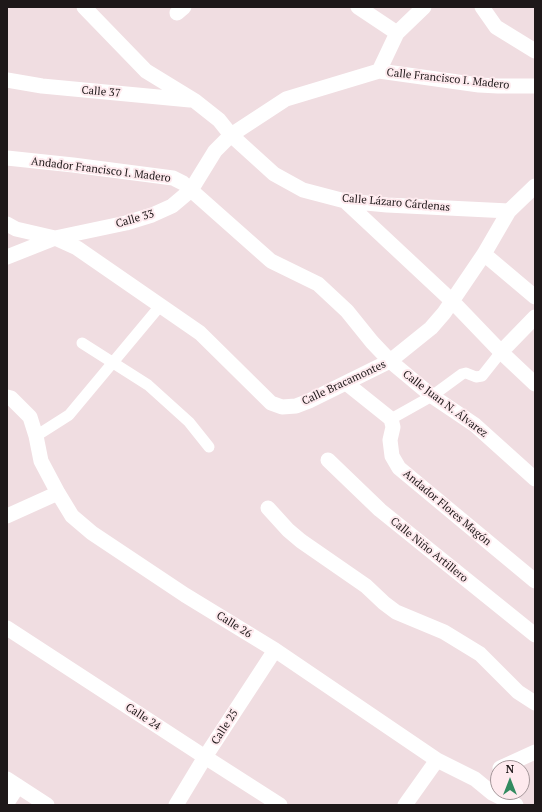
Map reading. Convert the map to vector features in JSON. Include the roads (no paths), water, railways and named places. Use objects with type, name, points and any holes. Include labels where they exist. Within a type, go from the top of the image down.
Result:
[{"type":"street","name":"Calle Lázaro Cárdenas","points":[[84,7],[146,71],[195,101],[219,120],[231,134],[274,174],[304,190],[345,201],[509,211]]},
{"type":"street","points":[[358,7],[397,33]]},
{"type":"street","points":[[378,71],[397,33],[424,7]]},
{"type":"street","points":[[482,7],[496,27],[535,51]]},
{"type":"street","name":"Calle Francisco I. Madero","points":[[231,134],[286,99],[378,71],[479,85],[535,86]]},
{"type":"street","name":"Calle 37","points":[[7,80],[42,86],[195,101]]},
{"type":"street","name":"Calle 33","points":[[7,257],[55,238],[126,223],[152,215],[172,206],[191,190],[215,151],[231,134]]},
{"type":"street","name":"Andador Francisco I. Madero","points":[[7,158],[173,178],[183,183],[271,261],[318,284],[346,311],[390,361]]},
{"type":"street","name":"Calle Bracamontes","points":[[55,238],[78,248],[200,333],[271,403],[282,407],[296,406],[346,384],[390,361],[431,328],[444,313],[484,254],[509,211],[535,186]]},
{"type":"street","points":[[345,201],[452,301],[501,352],[535,384]]},
{"type":"street","points":[[7,224],[16,229],[55,238]]},
{"type":"street","points":[[484,254],[535,297]]},
{"type":"street","points":[[36,436],[69,415],[160,306]]},
{"type":"street","points":[[346,384],[391,419],[432,396],[466,373],[476,377],[482,376],[501,352],[535,317]]},
{"type":"street","points":[[82,343],[148,384],[189,422],[209,446]]},
{"type":"street","name":"Calle Juan N. Álvarez","points":[[390,361],[432,396],[475,425],[535,479]]},
{"type":"street","name":"Calle 26","points":[[7,397],[11,398],[30,417],[36,436],[41,461],[58,494],[72,516],[92,533],[185,595],[275,650],[436,760],[475,779],[492,793],[516,805]]},
{"type":"street","name":"Andador Flores Magón","points":[[391,419],[393,427],[390,440],[392,456],[399,468],[535,581]]},
{"type":"street","name":"Calle Niño Artillero","points":[[328,460],[380,510],[535,635]]},
{"type":"street","points":[[7,516],[58,494]]},
{"type":"street","points":[[268,508],[288,530],[366,586],[396,612],[444,632],[480,654],[518,692],[535,703]]},
{"type":"street","name":"Calle 24","points":[[7,628],[205,758],[280,805]]},
{"type":"street","name":"Calle 25","points":[[176,805],[275,650]]},
{"type":"street","points":[[517,760],[535,752]]},
{"type":"street","points":[[405,805],[436,760]]},
{"type":"street","points":[[475,779],[490,772]]},
{"type":"street","points":[[7,803],[12,783],[47,805]]}]
